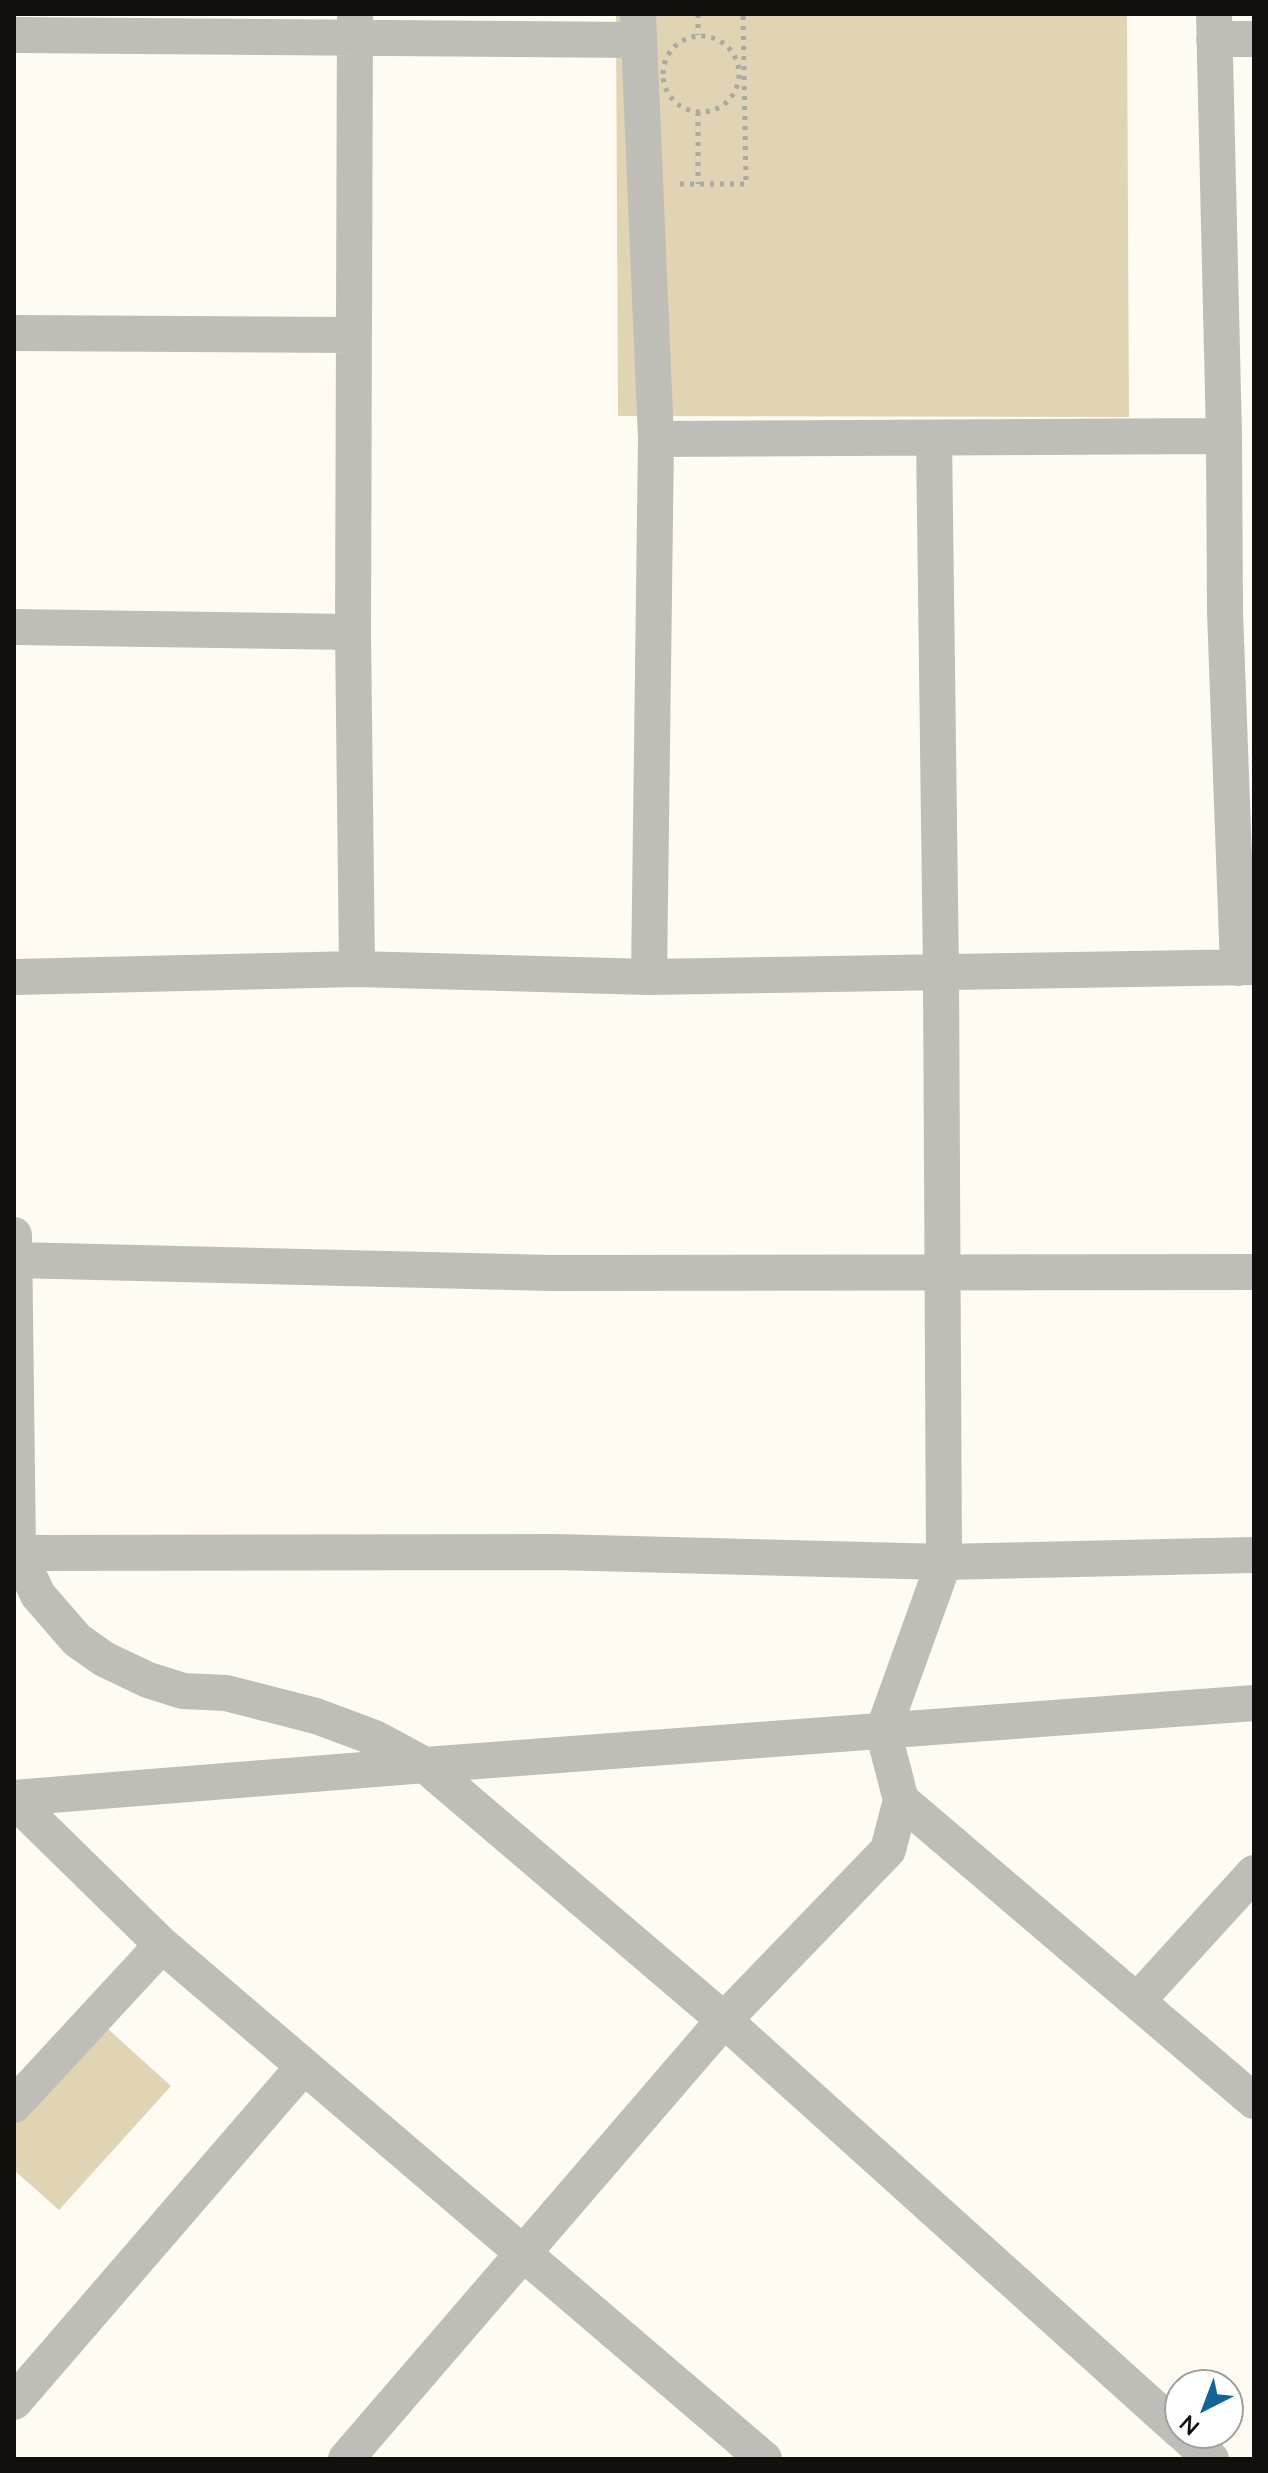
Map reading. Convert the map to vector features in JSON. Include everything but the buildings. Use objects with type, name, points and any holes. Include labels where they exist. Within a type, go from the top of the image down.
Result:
[{"type":"street","points":[[354,26],[353,632],[357,969]]},
{"type":"street","points":[[14,35],[354,26],[638,27],[656,439],[649,977]]},
{"type":"street","points":[[14,977],[357,969],[649,977],[1246,968],[1225,611],[1214,27],[1254,39]]},
{"type":"street","points":[[14,333],[354,335]]},
{"type":"street","points":[[656,439],[1224,436]]},
{"type":"street","points":[[346,2459],[724,2020],[888,1850],[901,1800],[883,1731],[944,1562],[934,438]]},
{"type":"street","points":[[14,627],[353,632]]},
{"type":"street","points":[[1164,2417],[724,2020],[425,1765],[375,1738],[316,1716],[226,1693],[183,1691],[148,1680],[104,1659],[77,1640],[38,1595],[16,1553],[15,1252],[552,1273],[1254,1272]]},
{"type":"street","points":[[16,1553],[555,1552],[944,1562],[1254,1555]]},
{"type":"street","points":[[14,1799],[1254,1703]]},
{"type":"street","points":[[14,1799],[162,1945],[761,2458]]},
{"type":"street","points":[[901,1800],[1254,2101]]},
{"type":"street","points":[[1138,2000],[1254,1873]]},
{"type":"street","points":[[14,2105],[162,1945]]},
{"type":"street","points":[[14,2402],[304,2066]]},
{"type":"path","points":[[698,14],[698,35]]},
{"type":"path","points":[[669,184],[746,184],[743,14]]},
{"type":"path","points":[[698,35],[722,41],[731,49],[742,72],[733,96],[725,105],[698,112],[677,104],[668,94],[662,69],[674,45],[698,35]]},
{"type":"path","points":[[698,112],[698,184]]},
{"type":"shaded area","points":[[616,14],[1127,14],[1129,417],[618,416]]},
{"type":"shaded area","points":[[98,2020],[171,2086],[59,2210],[14,2170],[14,2114]]}]
